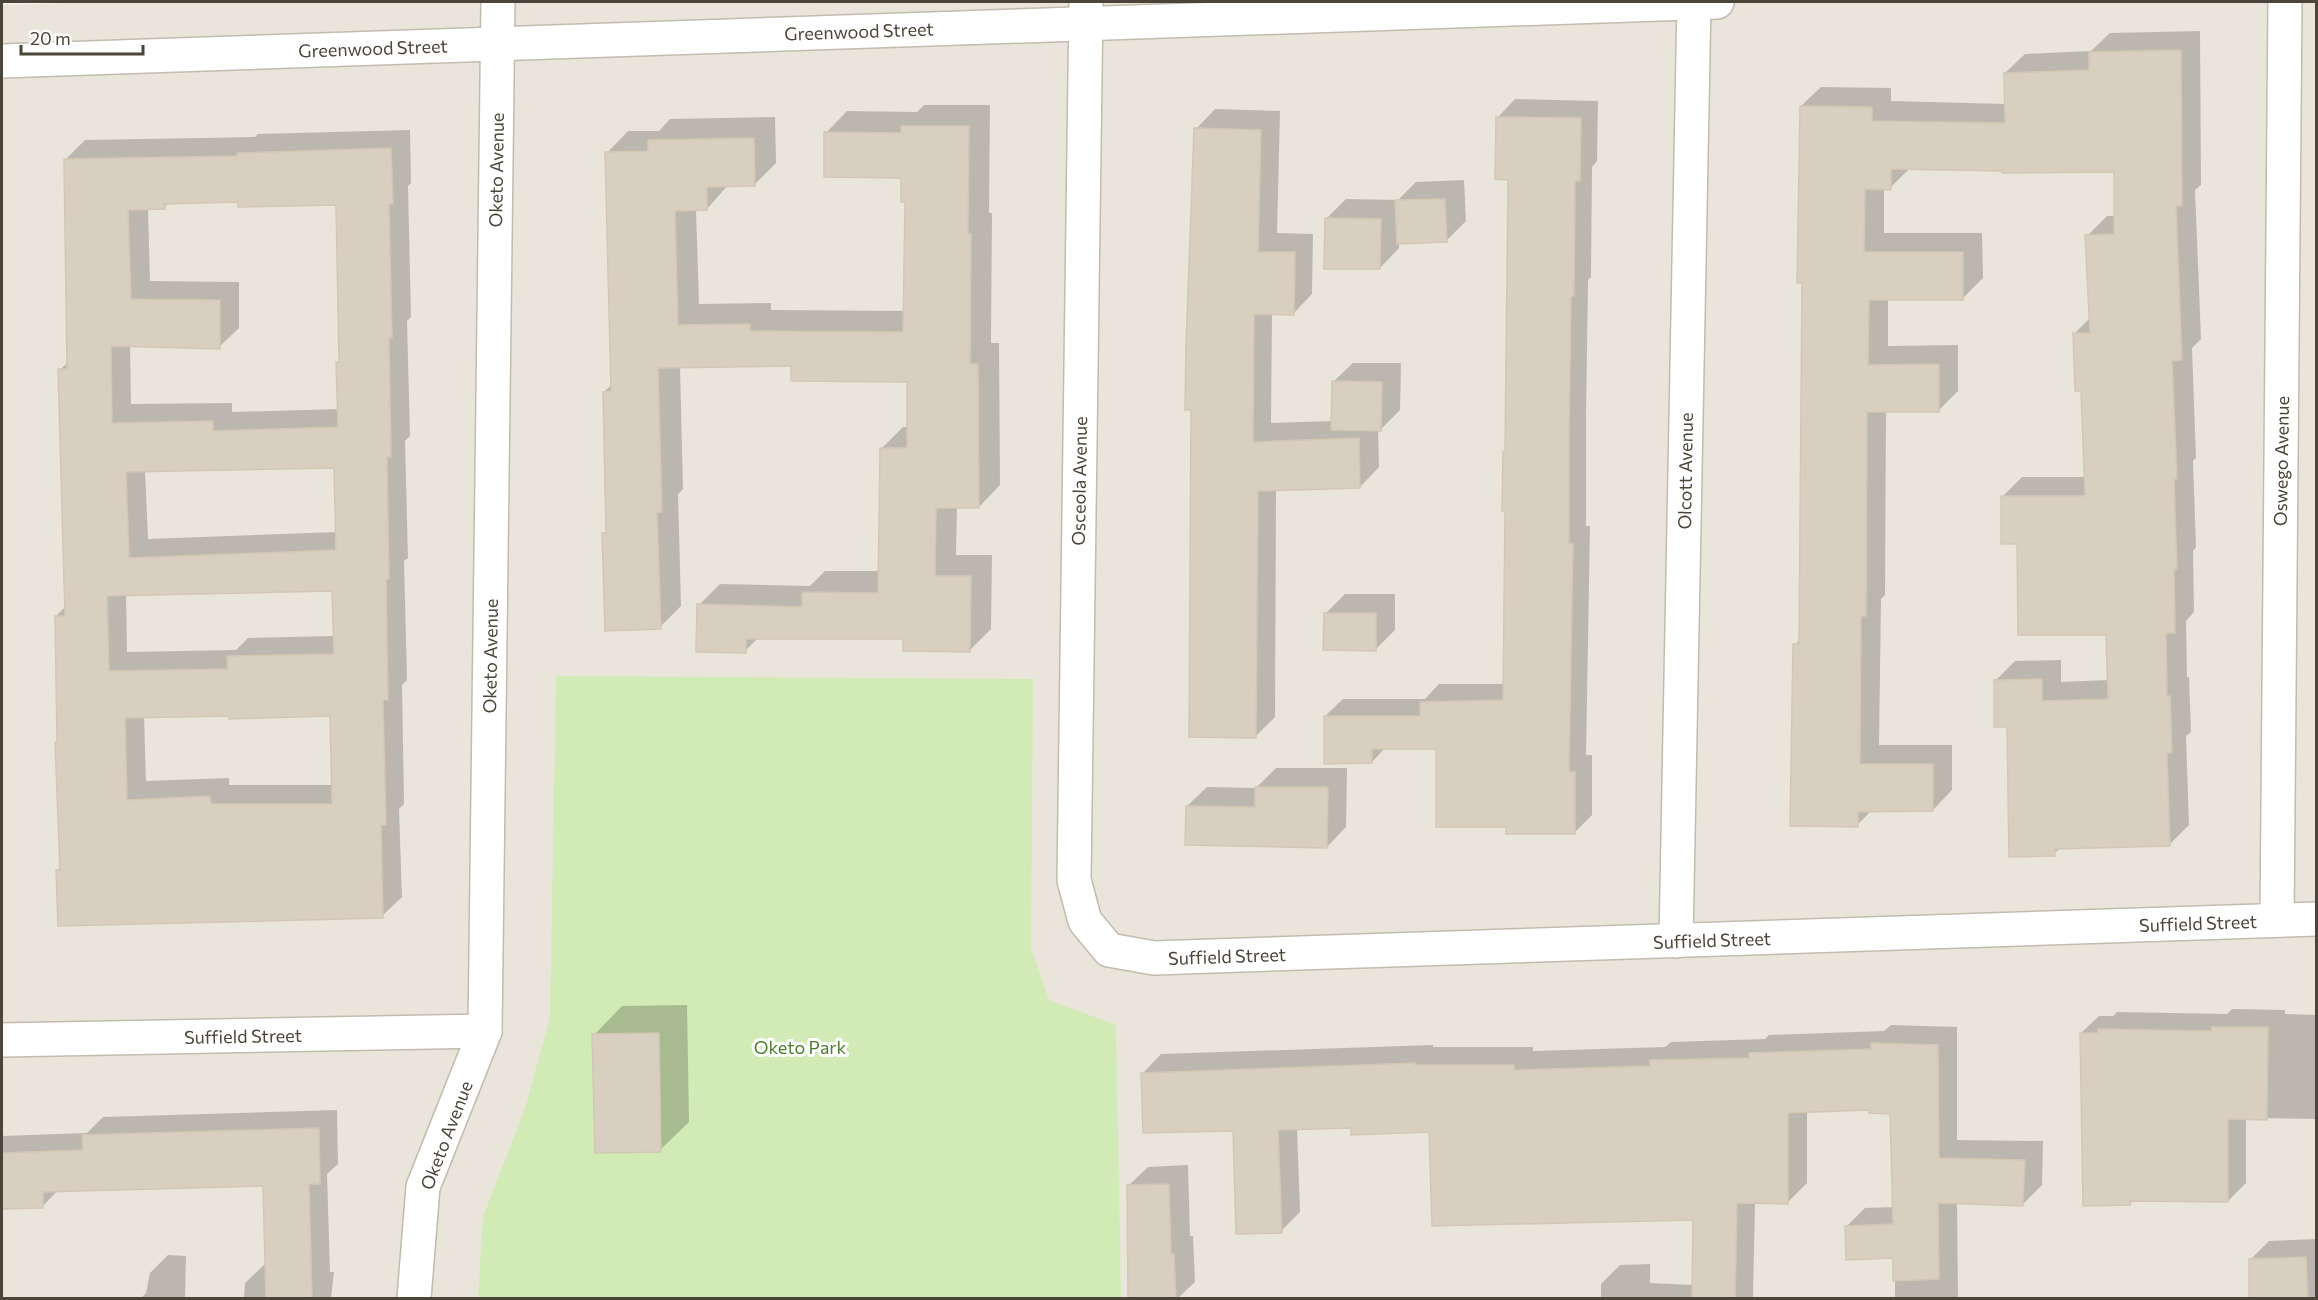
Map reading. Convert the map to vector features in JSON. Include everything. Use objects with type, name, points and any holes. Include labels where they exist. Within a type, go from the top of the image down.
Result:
[{"type":"street","name":"Oketo Avenue","points":[[414,1299],[423,1187],[485,1031],[498,2]]},
{"type":"street","name":"Greenwood Street","points":[[2,61],[497,43],[1086,12],[1701,2]]},
{"type":"street","name":"Olcott Avenue","points":[[1676,941],[1701,2]]},
{"type":"street","name":"Oswego Avenue","points":[[2277,920],[2285,2]]},
{"type":"street","name":"Osceola Avenue","points":[[1086,12],[1074,880],[1085,921],[1109,950]]},
{"type":"street","name":"Suffield Street","points":[[1109,950],[1154,958],[2316,919]]},
{"type":"street","name":"Suffield Street","points":[[2,1040],[485,1031]]},
{"type":"shaded area","points":[[100,2],[2316,2],[2316,1298],[2,1298],[2,5]]},
{"type":"green space","name":"Oketo Park","points":[[556,676],[1033,679],[1031,948],[1049,1000],[1116,1025],[1121,1298],[478,1298],[483,1217],[525,1108],[550,1018]]},
{"type":"building","points":[[2181,50],[2182,206],[2176,206],[2182,360],[2172,361],[2177,479],[2174,479],[2177,569],[2174,569],[2175,633],[2166,633],[2167,696],[2170,696],[2172,753],[2167,753],[2170,846],[2055,849],[2055,856],[2009,857],[2007,727],[1994,727],[1994,680],[2042,679],[2042,701],[2108,699],[2106,635],[2018,635],[2017,544],[2001,544],[2001,496],[2085,496],[2081,391],[2075,391],[2073,333],[2090,333],[2085,235],[2114,234],[2114,172],[2002,173],[2002,171],[1891,169],[1891,190],[1865,189],[1864,252],[1963,252],[1963,300],[1869,300],[1868,365],[1939,364],[1939,412],[1867,412],[1866,616],[1861,616],[1860,764],[1933,764],[1933,811],[1858,812],[1858,827],[1790,826],[1793,644],[1799,644],[1802,283],[1797,283],[1800,106],[1872,107],[1872,121],[2005,123],[2004,73],[2089,70],[2089,52]]},
{"type":"building","points":[[1496,117],[1581,118],[1580,181],[1575,181],[1569,436],[1569,544],[1573,544],[1569,772],[1575,772],[1575,834],[1506,834],[1506,827],[1436,827],[1436,749],[1372,749],[1372,763],[1324,764],[1324,716],[1420,716],[1420,702],[1503,700],[1505,511],[1502,511],[1503,451],[1505,451],[1508,180],[1495,179]]},
{"type":"building","points":[[901,126],[969,126],[970,364],[978,364],[979,508],[936,508],[935,576],[971,576],[970,652],[903,651],[903,639],[746,639],[746,653],[696,652],[697,604],[802,607],[802,592],[878,593],[880,448],[907,448],[907,382],[791,381],[791,366],[658,368],[662,512],[657,512],[661,629],[605,631],[602,533],[606,533],[603,392],[611,391],[605,152],[648,151],[648,140],[754,138],[755,186],[707,187],[707,210],[675,211],[678,325],[750,324],[750,331],[903,332],[905,202],[901,202],[901,178],[824,177],[824,132],[901,133]]},
{"type":"building","points":[[1194,128],[1261,130],[1258,252],[1295,252],[1294,315],[1254,314],[1253,442],[1359,438],[1360,488],[1258,491],[1256,738],[1189,737],[1191,410],[1185,410]]},
{"type":"building","points":[[391,148],[393,204],[389,204],[392,338],[389,338],[391,457],[387,457],[388,700],[383,700],[386,825],[381,825],[383,918],[58,926],[56,870],[60,870],[55,742],[57,742],[55,616],[65,616],[58,369],[67,369],[64,159],[237,156],[237,153]],"holes":[[[238,202],[238,207],[336,205],[338,427],[213,431],[213,421],[112,423],[111,346],[220,349],[220,300],[131,299],[128,210],[165,209],[164,204]],[[334,468],[336,550],[129,558],[126,472]],[[332,591],[334,654],[227,656],[228,669],[109,671],[107,596]],[[229,716],[229,719],[330,716],[332,804],[211,804],[210,796],[127,800],[125,718]]]},
{"type":"building","points":[[1445,199],[1447,242],[1397,244],[1395,200]]},
{"type":"building","points":[[1325,218],[1381,219],[1380,269],[1324,269]]},
{"type":"building","points":[[1332,381],[1382,382],[1381,431],[1331,430]]},
{"type":"building","points":[[1324,613],[1376,613],[1376,651],[1323,650]]},
{"type":"building","points":[[1255,787],[1328,787],[1327,848],[1185,845],[1186,806],[1255,807]]},
{"type":"building","points":[[2212,1027],[2268,1027],[2267,1120],[2228,1119],[2228,1202],[2130,1201],[2130,1205],[2083,1206],[2080,1033],[2098,1033],[2098,1029],[2212,1031]]},
{"type":"building","points":[[659,1033],[661,1152],[595,1153],[592,1034]]},
{"type":"building","points":[[1871,1043],[1938,1045],[1939,1158],[2025,1160],[2023,1206],[1938,1203],[1939,1279],[1893,1281],[1893,1258],[1846,1260],[1845,1226],[1893,1224],[1890,1114],[1869,1113],[1869,1110],[1788,1113],[1788,1204],[1737,1203],[1735,1299],[1692,1299],[1693,1220],[1432,1226],[1429,1132],[1351,1135],[1351,1128],[1278,1130],[1282,1233],[1236,1234],[1233,1131],[1143,1133],[1141,1073],[1415,1063],[1415,1065],[1514,1065],[1514,1070],[1650,1066],[1650,1060],[1749,1058],[1749,1053],[1871,1049]]},
{"type":"building","points":[[319,1128],[320,1184],[309,1184],[312,1299],[266,1299],[263,1186],[43,1192],[43,1208],[2,1209],[2,1153],[83,1150],[82,1135]]},
{"type":"building","points":[[1169,1184],[1171,1254],[1174,1254],[1176,1299],[1128,1299],[1127,1185]]},
{"type":"building","points":[[2306,1257],[2308,1299],[2249,1299],[2249,1259]]}]
